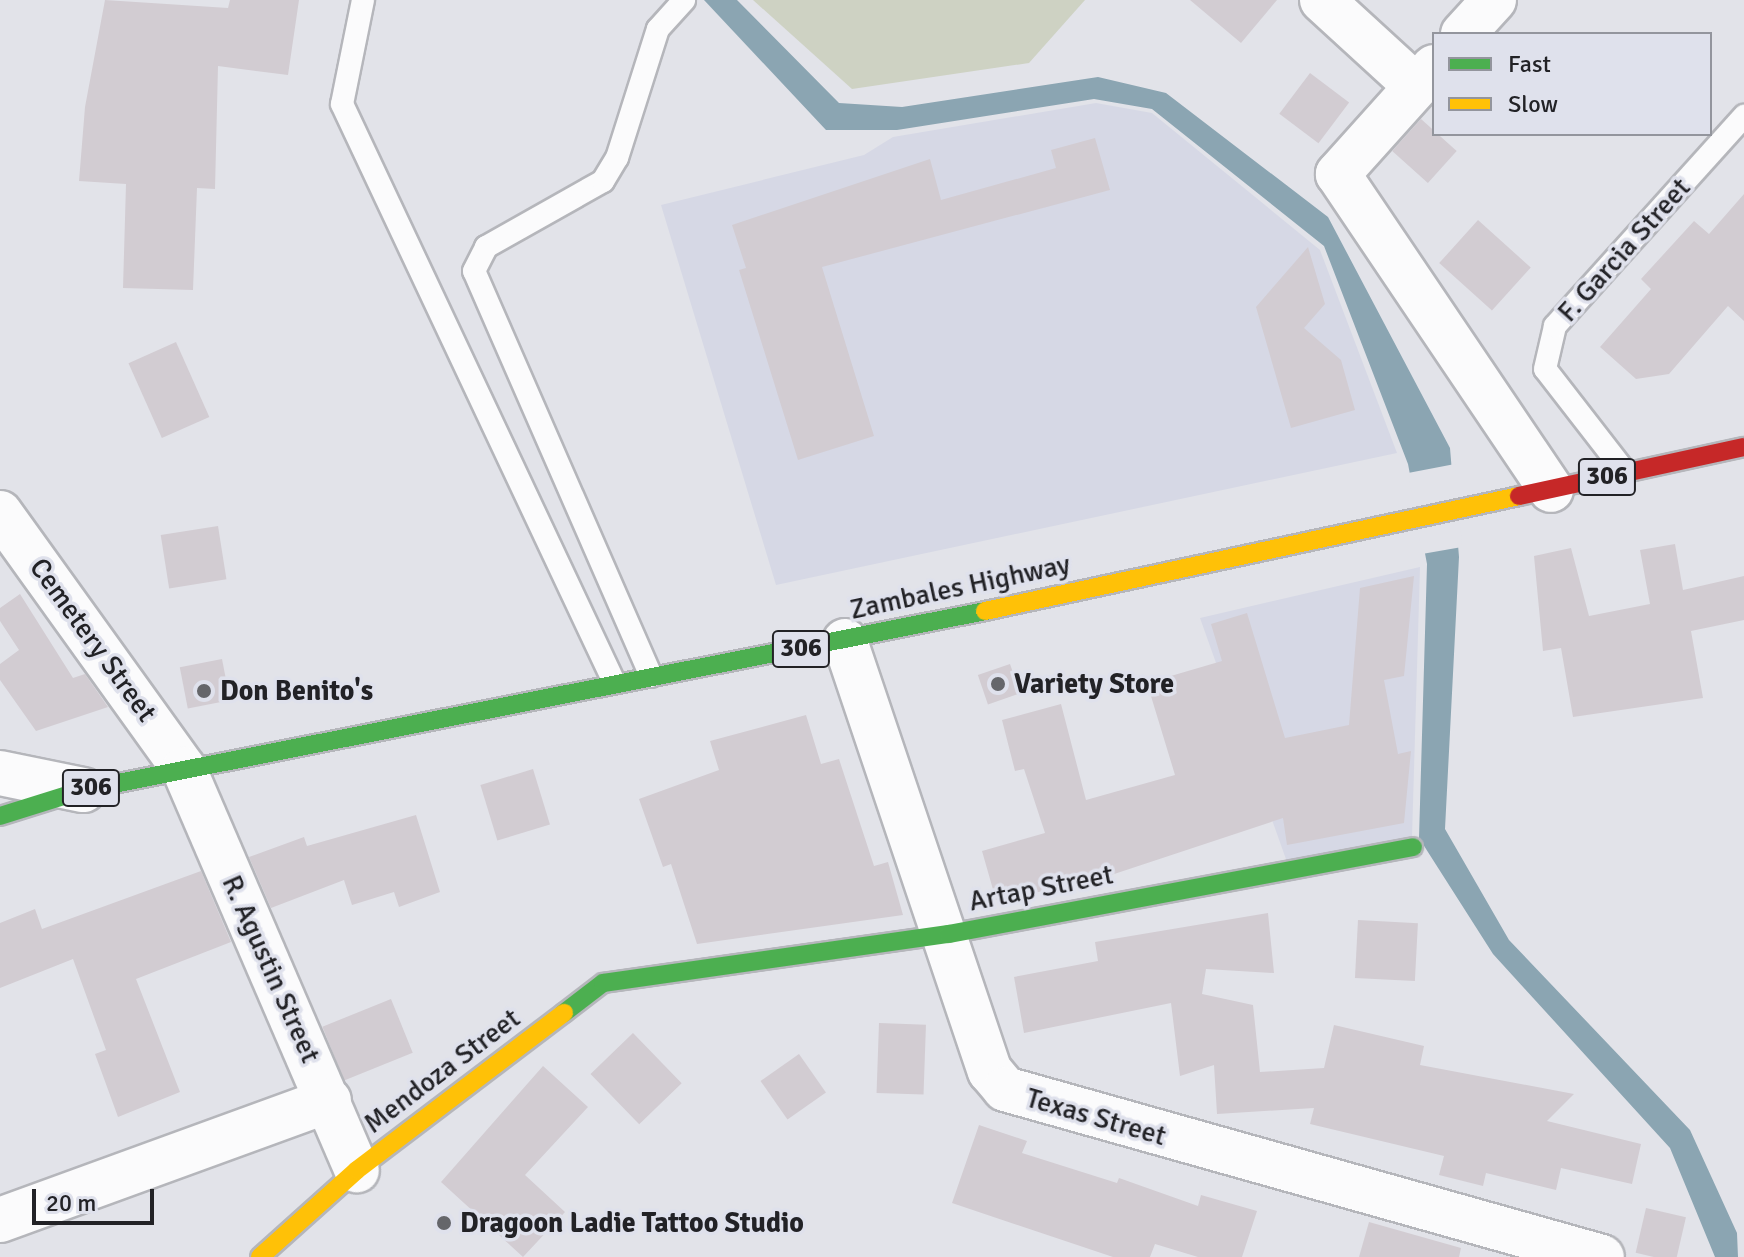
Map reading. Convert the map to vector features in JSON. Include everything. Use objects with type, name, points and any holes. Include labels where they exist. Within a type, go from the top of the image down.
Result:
[{"type":"main road","name":"Zambales Highway","points":[[0,816],[83,790],[614,682],[845,641],[1744,447]]},
{"type":"main road","name":"Artap Street","points":[[678,968],[949,934],[1413,847]]},
{"type":"main road","name":"Mendoza Street","points":[[260,1257],[357,1170],[603,983],[678,968]]},
{"type":"street","points":[[1322,0],[1425,76],[1338,174],[1551,490]]},
{"type":"street","points":[[1465,32],[1494,0]]},
{"type":"street","name":"Cemetery Street","points":[[0,513],[184,769]]},
{"type":"street","name":"Texas Street","points":[[845,641],[949,934],[990,1071],[1005,1089],[1602,1257]]},
{"type":"street","name":"R. Agustin Street","points":[[184,769],[357,1170]]},
{"type":"street","points":[[0,773],[83,790]]},
{"type":"street","points":[[0,1220],[329,1100]]},
{"type":"lane","points":[[363,0],[342,104],[614,682]]},
{"type":"lane","points":[[651,676],[474,271],[486,247],[603,181],[617,158],[658,29],[684,0]]},
{"type":"lane","name":"F. Garcia Street","points":[[1625,472],[1545,369],[1555,326],[1744,116]]},
{"type":"shaded area","points":[[1096,103],[1152,113],[1320,250],[1397,453],[776,585],[661,205],[864,155],[893,137]]},
{"type":"shaded area","points":[[1420,567],[1412,837],[1287,862],[1200,618]]},
{"type":"green space","points":[[753,0],[1085,0],[1029,63],[852,89]]},
{"type":"water","points":[[704,0],[737,0],[839,103],[902,107],[1098,77],[1166,93],[1328,217],[1450,448],[1459,557],[1445,829],[1509,940],[1690,1130],[1737,1233],[1738,1257],[1715,1257],[1670,1148],[1493,954],[1419,838],[1427,564],[1408,464],[1324,246],[1152,109],[1094,99],[897,130],[826,130]]},
{"type":"pier","points":[[1455,464],[1462,547],[1422,554],[1408,473]]},
{"type":"building","points":[[105,0],[228,8],[230,0],[299,0],[288,75],[218,66],[215,189],[197,188],[193,290],[123,288],[126,184],[79,181],[85,107]]},
{"type":"building","points":[[1190,0],[1277,0],[1241,43]]},
{"type":"building","points":[[1310,73],[1349,102],[1318,143],[1279,114]]},
{"type":"building","points":[[1421,119],[1432,129],[1432,136],[1440,136],[1457,151],[1428,183],[1392,151]]},
{"type":"building","points":[[1095,138],[1110,190],[822,267],[874,436],[798,460],[739,270],[746,268],[732,225],[930,159],[941,200],[1056,168],[1051,150]]},
{"type":"building","points":[[1744,194],[1744,321],[1728,306],[1669,374],[1636,379],[1600,347],[1651,289],[1641,279],[1694,221],[1709,234]]},
{"type":"building","points":[[1478,220],[1531,268],[1492,311],[1439,263]]},
{"type":"building","points":[[1308,247],[1325,304],[1304,328],[1341,360],[1355,410],[1291,428],[1256,307]]},
{"type":"building","points":[[176,342],[209,417],[162,438],[128,363]]},
{"type":"building","points":[[218,526],[226,579],[169,588],[161,535]]},
{"type":"building","points":[[1675,544],[1683,590],[1744,576],[1744,620],[1691,631],[1703,698],[1573,717],[1561,648],[1543,651],[1534,556],[1571,548],[1589,616],[1650,604],[1640,550]]},
{"type":"building","points":[[1414,576],[1404,676],[1384,680],[1398,754],[1411,751],[1404,823],[1287,845],[1283,818],[1087,883],[996,900],[982,851],[1045,833],[1024,769],[1015,771],[1002,720],[1061,704],[1086,800],[1175,775],[1147,683],[1222,661],[1211,624],[1247,613],[1285,738],[1349,725],[1360,588]]},
{"type":"building","points":[[20,594],[73,678],[85,674],[108,707],[36,731],[0,680],[0,664],[19,650],[0,621],[0,608]]},
{"type":"building","points":[[222,659],[230,700],[188,708],[180,667]]},
{"type":"building","name":"Variety Store","points":[[1010,664],[1020,693],[988,704],[978,675]]},
{"type":"building","points":[[806,715],[821,764],[839,759],[874,866],[888,862],[903,915],[697,944],[671,864],[663,867],[639,799],[719,770],[710,741]]},
{"type":"building","points":[[533,769],[550,824],[497,841],[480,785]]},
{"type":"building","points":[[416,815],[440,892],[399,907],[394,892],[352,905],[344,880],[271,908],[249,857],[304,837],[307,846]]},
{"type":"building","points":[[201,871],[231,942],[136,979],[180,1092],[118,1117],[95,1054],[106,1050],[73,959],[0,988],[0,923],[35,909],[42,929]]},
{"type":"building","points":[[1268,913],[1274,973],[1206,969],[1202,994],[1253,1005],[1260,1072],[1324,1068],[1334,1025],[1424,1046],[1420,1065],[1574,1094],[1547,1121],[1641,1144],[1632,1184],[1561,1168],[1556,1190],[1486,1173],[1483,1186],[1439,1175],[1444,1156],[1310,1124],[1314,1108],[1217,1114],[1214,1065],[1180,1076],[1171,1003],[1024,1033],[1014,977],[1098,961],[1095,942]]},
{"type":"building","points":[[1358,920],[1418,923],[1415,981],[1355,978]]},
{"type":"building","points":[[391,999],[413,1053],[344,1080],[322,1027]]},
{"type":"building","points":[[879,1023],[926,1025],[924,1095],[877,1093]]},
{"type":"building","points":[[633,1033],[682,1083],[639,1124],[591,1074]]},
{"type":"building","points":[[799,1054],[826,1093],[787,1119],[760,1081]]},
{"type":"building","points":[[543,1066],[588,1107],[525,1175],[565,1212],[523,1257],[441,1182]]},
{"type":"building","points":[[979,1125],[1027,1141],[1022,1153],[1117,1183],[1119,1178],[1198,1206],[1201,1195],[1257,1211],[1242,1257],[1198,1257],[1155,1244],[1150,1257],[1113,1257],[952,1203]]},
{"type":"building","points":[[1646,1208],[1686,1217],[1677,1257],[1636,1253]]},
{"type":"building","points":[[1369,1222],[1461,1248],[1459,1257],[1359,1257]]},
{"type":"traffic: fast","points":[[0,816],[83,790],[985,611]]},
{"type":"traffic: fast","points":[[564,1013],[603,983],[949,934],[1413,847]]},
{"type":"traffic: slow","points":[[985,611],[1519,496]]},
{"type":"traffic: slow","points":[[260,1257],[357,1170],[564,1013]]},
{"type":"traffic: jam","points":[[1519,496],[1744,447]]},
{"type":"place","name":"Variety Store","points":[[998,684]]},
{"type":"place","name":"Don Benito's","points":[[204,691]]},
{"type":"place","name":"Dragoon Ladie Tattoo Studio","points":[[444,1223]]}]
